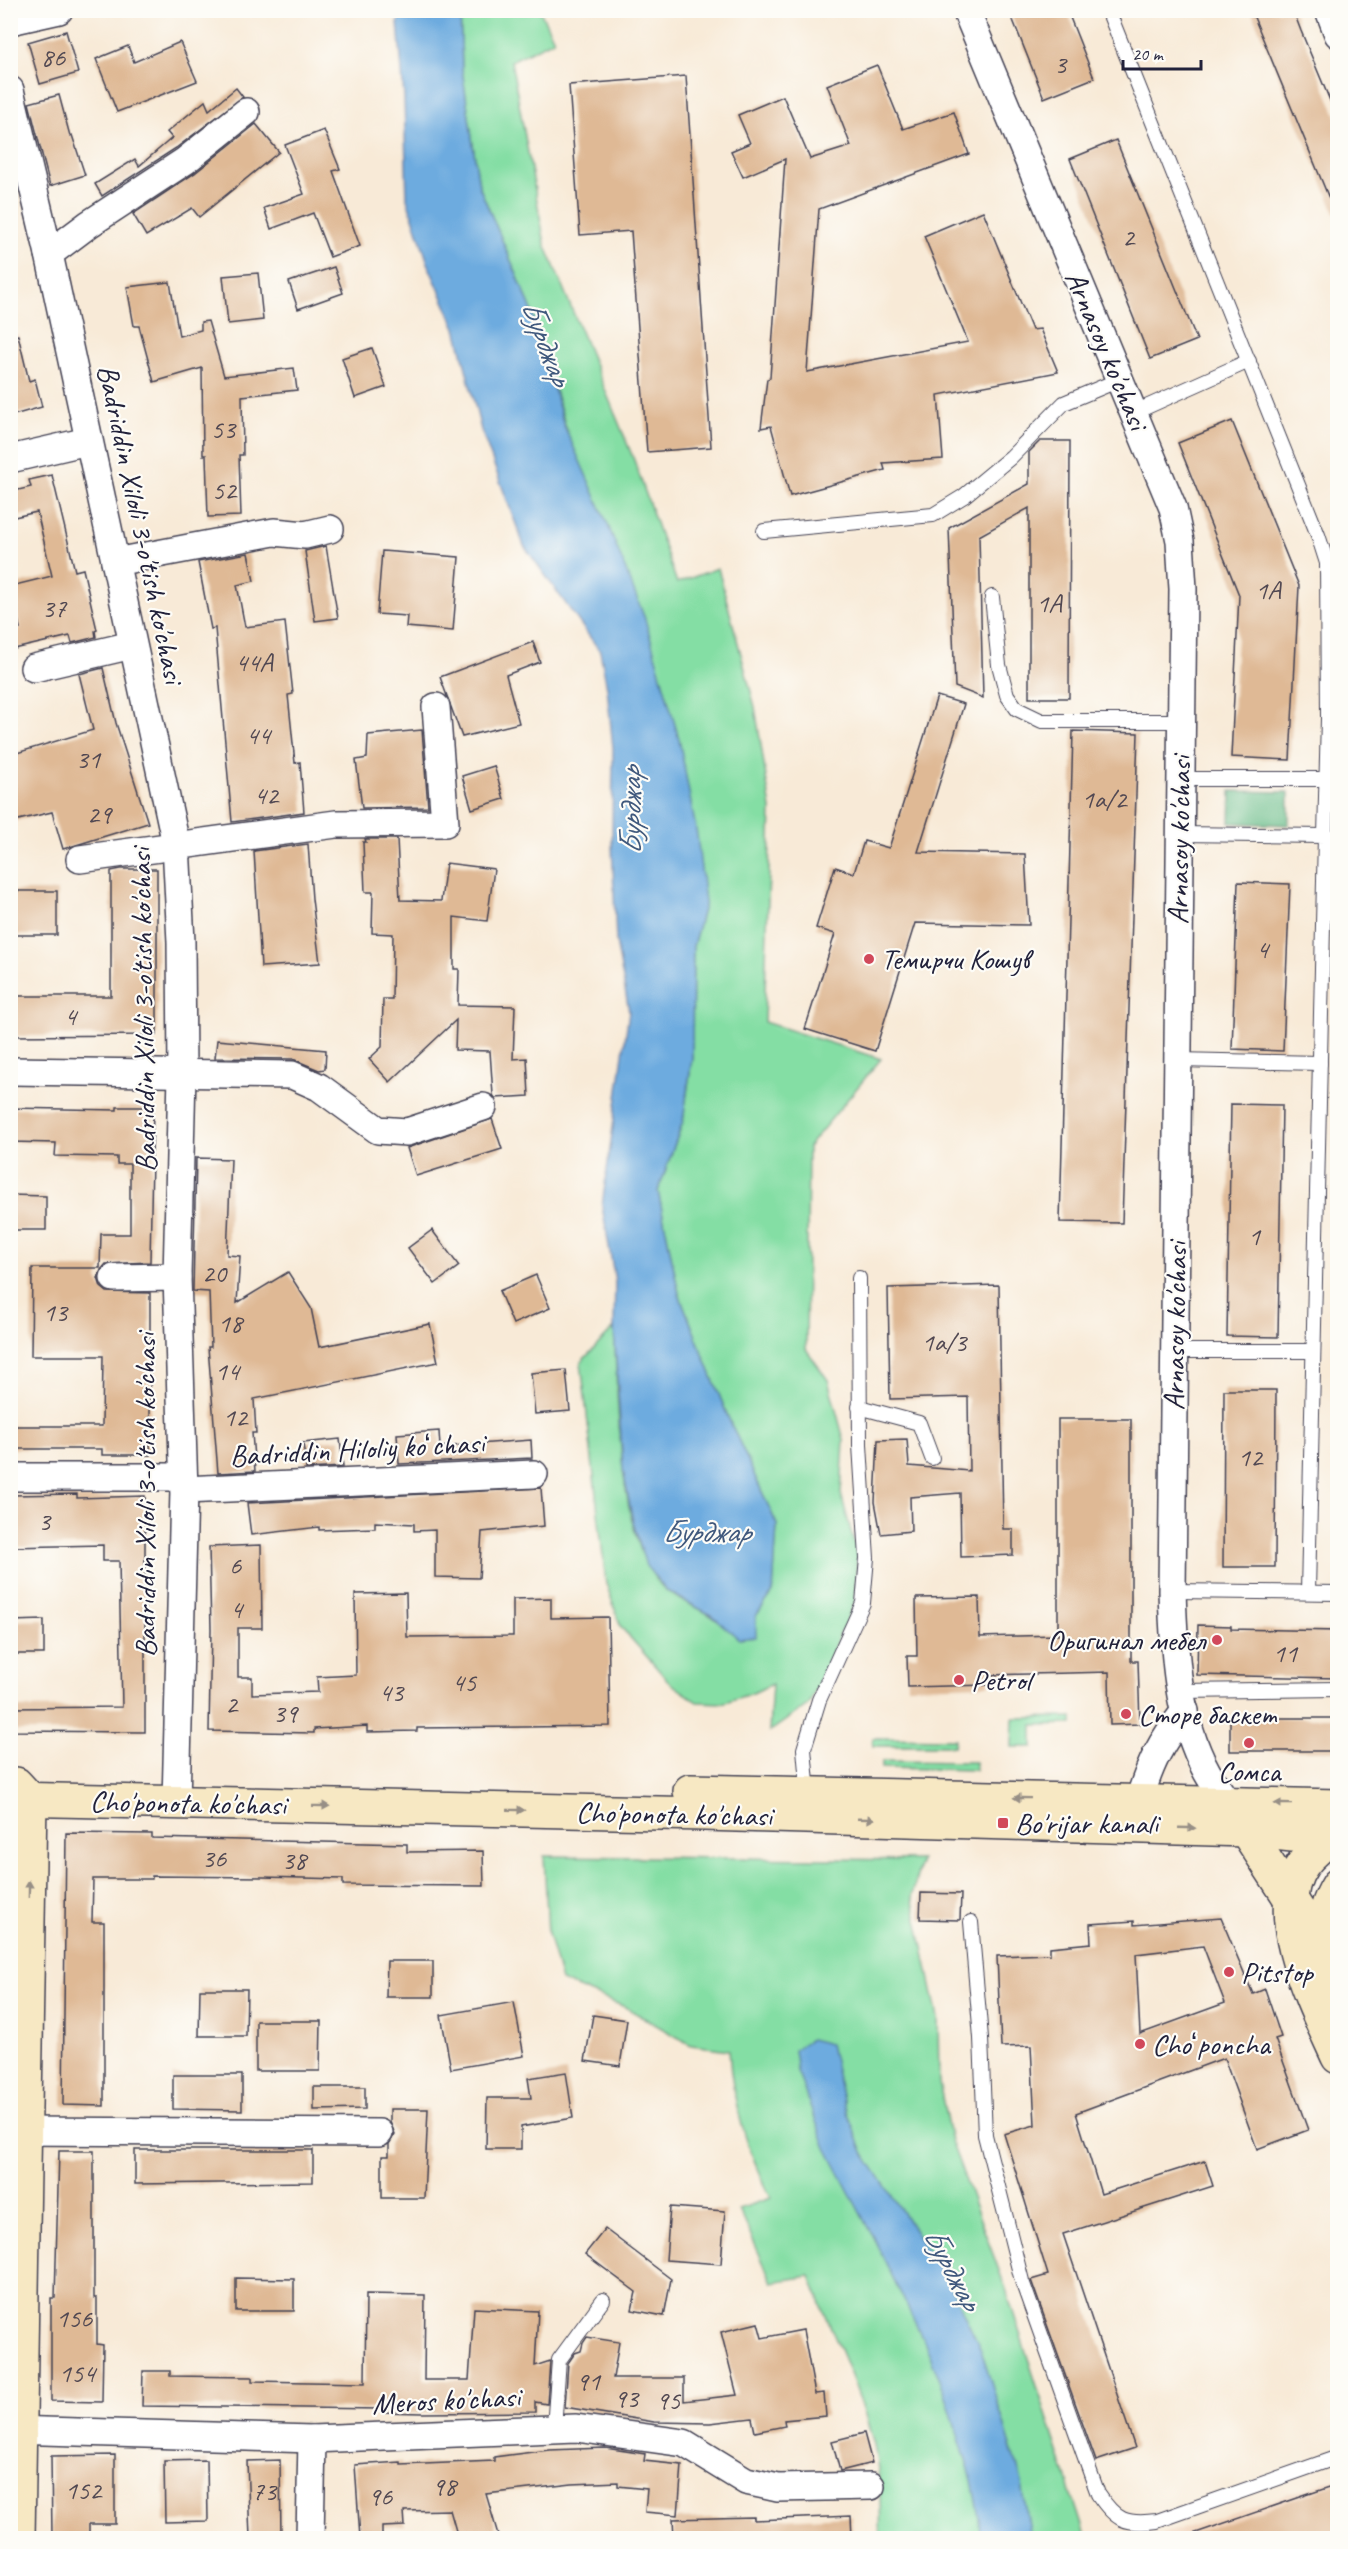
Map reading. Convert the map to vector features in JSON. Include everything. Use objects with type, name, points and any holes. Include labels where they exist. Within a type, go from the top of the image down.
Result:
[{"type":"main road","name":"Cho'ponota ko'chasi","points":[[15,1789],[703,1803],[1139,1801],[1338,1806]]},
{"type":"main road","points":[[15,1789],[18,2131],[15,2430],[18,2538]]},
{"type":"main road","name":"Cho'ponota ko'chasi","points":[[806,1801],[1335,1838]]},
{"type":"main road","name":"Arnasoy ko'chasi","points":[[1228,1803],[1322,1947],[1338,2000]]},
{"type":"main road","points":[[1335,1838],[1302,1864],[1294,1883],[1290,1916],[1297,1951],[1312,1998],[1338,2057]]},
{"type":"main road","name":"Arnasoy ko'chasi","points":[[1322,1947],[1325,1914],[1338,1885]]},
{"type":"street","points":[[10,21],[59,10]]},
{"type":"street","name":"Arnasoy ko'chasi","points":[[966,10],[1173,508],[1180,541],[1183,589],[1172,1591],[1174,1643],[1183,1701],[1201,1758],[1228,1803]]},
{"type":"street","points":[[1329,10],[1338,34]]},
{"type":"street","name":"Badriddin Xiloli 3-o'tish ko'chasi","points":[[10,90],[50,254],[88,441],[176,844],[181,942],[182,1074],[177,1277],[183,1483],[176,1792]]},
{"type":"street","points":[[50,254],[88,225],[185,161],[246,112]]},
{"type":"street","points":[[10,459],[88,441]]},
{"type":"street","points":[[115,562],[274,532],[305,535],[330,529]]},
{"type":"street","points":[[34,668],[132,645]]},
{"type":"street","points":[[80,859],[176,844],[336,824],[445,823],[436,707]]},
{"type":"street","points":[[10,1071],[292,1075],[319,1087],[378,1130],[394,1133],[407,1132],[483,1107]]},
{"type":"street","points":[[114,1278],[177,1277]]},
{"type":"street","name":"Badriddin Hiloliy koʻchasi","points":[[10,1477],[183,1483],[534,1474]]},
{"type":"street","points":[[1139,1801],[1148,1769],[1183,1701]]},
{"type":"street","points":[[18,2131],[379,2133]]},
{"type":"street","name":"Meros ko'chasi","points":[[15,2430],[312,2439],[576,2428],[684,2443],[746,2481],[778,2488],[871,2486]]},
{"type":"street","points":[[310,2538],[312,2439]]},
{"type":"lane","points":[[1108,10],[1318,535],[1327,563],[1327,779],[1308,1592]]},
{"type":"lane","points":[[1133,413],[1249,361]]},
{"type":"lane","points":[[764,531],[933,515],[964,496],[1011,457],[1064,403],[1119,380]]},
{"type":"lane","points":[[993,597],[999,665],[1006,695],[1017,709],[1042,722],[1180,720]]},
{"type":"lane","points":[[1180,779],[1327,779]]},
{"type":"lane","points":[[1179,834],[1325,836]]},
{"type":"lane","points":[[1177,1060],[1320,1063]]},
{"type":"lane","points":[[806,1801],[804,1749],[819,1700],[863,1603],[867,1558],[859,1407],[859,1278]]},
{"type":"lane","points":[[1175,1351],[1313,1351]]},
{"type":"lane","points":[[859,1407],[919,1423],[932,1458]]},
{"type":"lane","points":[[1172,1591],[1338,1593]]},
{"type":"lane","points":[[1183,1701],[1338,1689]]},
{"type":"lane","points":[[970,1922],[981,2038],[985,2135],[1022,2281],[1098,2494],[1116,2517],[1138,2523],[1157,2521],[1338,2457]]},
{"type":"lane","points":[[554,2428],[559,2360],[603,2300]]},
{"type":"shaded area","points":[[1337,2478],[1337,2538],[1155,2538]]},
{"type":"green space","points":[[460,11],[540,11],[554,40],[511,61],[545,244],[634,460],[677,583],[718,568],[755,707],[771,809],[764,1022],[881,1059],[808,1147],[806,1349],[828,1380],[844,1440],[841,1494],[857,1554],[855,1601],[809,1704],[769,1732],[772,1684],[722,1703],[698,1702],[670,1683],[621,1627],[606,1583],[581,1362],[614,1328],[623,1468],[638,1541],[650,1571],[667,1591],[715,1618],[739,1638],[773,1592],[777,1525],[728,1417],[679,1294],[658,1191],[683,1121],[692,1058],[693,946],[705,902],[531,308],[479,186],[462,69]]},
{"type":"green space","points":[[1231,791],[1289,792],[1289,825],[1230,823]]},
{"type":"green space","points":[[1073,1717],[1073,1724],[1033,1725],[1033,1747],[1012,1747],[1013,1718]]},
{"type":"green space","points":[[873,1738],[955,1739],[954,1746],[873,1746]]},
{"type":"green space","points":[[882,1761],[975,1762],[975,1770],[882,1768]]},
{"type":"green space","points":[[544,1856],[921,1860],[912,1896],[938,2018],[939,2082],[951,2141],[1004,2284],[1086,2538],[880,2538],[880,2492],[874,2446],[853,2381],[810,2276],[772,2282],[739,2209],[771,2198],[742,2126],[733,2089],[729,2050],[691,2045],[625,2007],[561,1981],[548,1934]]},
{"type":"water","name":"Бурджар","points":[[404,11],[460,11],[462,69],[479,186],[531,308],[564,425],[608,525],[645,619],[679,739],[697,835],[705,902],[693,946],[692,1058],[683,1121],[658,1191],[679,1294],[728,1417],[777,1525],[773,1592],[756,1616],[756,1637],[739,1639],[711,1615],[667,1591],[646,1566],[633,1522],[623,1470],[614,1328],[615,1281],[602,1206],[629,1011],[616,942],[612,843],[613,748],[607,688],[600,651],[524,546],[481,430],[456,328],[430,269],[407,199],[404,97],[398,22]]},
{"type":"water","name":"Бурджар","points":[[810,2039],[830,2044],[844,2104],[863,2152],[949,2283],[981,2350],[1021,2478],[1031,2538],[980,2538],[972,2480],[944,2390],[924,2341],[826,2148],[797,2071],[794,2050]]},
{"type":"building","points":[[1009,10],[1067,10],[1094,78],[1044,98]]},
{"type":"building","points":[[1251,10],[1293,10],[1338,120],[1338,220]]},
{"type":"building","points":[[66,31],[78,73],[40,84],[28,42]]},
{"type":"building","points":[[180,42],[197,81],[117,112],[96,59],[128,46],[134,62]]},
{"type":"building","points":[[877,65],[903,129],[954,112],[969,154],[819,209],[807,372],[968,342],[924,236],[983,211],[1032,330],[1040,329],[1058,372],[938,395],[943,459],[883,463],[885,470],[790,496],[771,426],[761,428],[767,379],[770,378],[785,159],[743,177],[731,151],[750,143],[738,115],[783,96],[810,159],[851,146],[827,85]]},
{"type":"building","points":[[686,76],[711,447],[647,452],[631,231],[580,235],[569,85]]},
{"type":"building","points":[[236,88],[243,97],[176,148],[102,196],[95,184],[135,159],[139,166],[172,138],[167,132],[205,101],[209,110]]},
{"type":"building","points":[[59,95],[70,136],[72,135],[85,175],[50,186],[29,103]]},
{"type":"building","points":[[256,124],[279,152],[199,217],[192,208],[146,236],[133,214],[195,173]]},
{"type":"building","points":[[324,130],[340,169],[333,171],[360,246],[330,257],[313,213],[271,229],[264,208],[304,194],[285,145]]},
{"type":"building","points":[[1116,140],[1197,340],[1150,359],[1070,159]]},
{"type":"building","points":[[334,267],[343,293],[298,309],[289,282]]},
{"type":"building","points":[[258,273],[263,320],[228,324],[223,276]]},
{"type":"building","points":[[170,282],[179,336],[201,330],[201,322],[208,321],[224,376],[294,368],[297,390],[242,396],[243,455],[239,455],[241,516],[208,517],[206,455],[203,455],[202,368],[154,382],[139,326],[134,326],[127,287]]},
{"type":"building","points":[[18,335],[29,381],[35,379],[42,407],[10,416],[10,336]]},
{"type":"building","points":[[372,348],[386,387],[355,398],[342,358]]},
{"type":"building","points":[[1232,421],[1299,586],[1290,760],[1231,757],[1239,595],[1178,443]]},
{"type":"building","points":[[1040,441],[1070,441],[1069,698],[1029,698],[1029,508],[979,536],[983,698],[955,687],[949,528],[1029,484],[1029,452]]},
{"type":"building","points":[[52,475],[75,571],[83,569],[97,630],[95,631],[96,637],[72,643],[70,636],[10,650],[10,629],[20,628],[11,586],[52,576],[37,512],[10,518],[10,492],[31,487],[29,480]]},
{"type":"building","points":[[326,546],[338,618],[315,621],[305,551]]},
{"type":"building","points":[[382,551],[459,557],[453,631],[406,627],[407,616],[377,614]]},
{"type":"building","points":[[248,553],[254,581],[237,585],[245,627],[285,622],[293,694],[288,695],[295,763],[300,762],[304,812],[232,822],[215,628],[211,629],[198,562]]},
{"type":"building","points":[[533,642],[540,662],[506,675],[519,723],[462,737],[440,677]]},
{"type":"building","points":[[103,668],[116,723],[148,823],[63,849],[52,812],[10,822],[10,755],[93,730],[79,674]]},
{"type":"building","points":[[937,696],[964,704],[918,852],[1025,854],[1029,925],[915,923],[875,1051],[805,1029],[835,934],[816,928],[835,867],[854,873],[864,841],[889,848]]},
{"type":"building","points":[[422,730],[428,807],[362,808],[356,760],[367,758],[368,735]]},
{"type":"building","points":[[1073,731],[1138,733],[1122,1223],[1060,1222]]},
{"type":"building","points":[[494,766],[504,799],[472,809],[462,776]]},
{"type":"building","points":[[365,839],[397,839],[400,900],[441,901],[446,863],[494,869],[487,921],[454,917],[454,969],[459,969],[458,1005],[515,1006],[513,1059],[527,1058],[529,1096],[495,1098],[490,1051],[455,1050],[456,1020],[390,1082],[369,1059],[382,1047],[383,999],[392,999],[393,934],[372,933],[373,892],[365,892],[363,842],[366,842]]},
{"type":"building","points":[[308,844],[320,963],[261,967],[254,851]]},
{"type":"building","points":[[157,869],[157,1035],[10,1036],[10,996],[111,996],[111,871]]},
{"type":"building","points":[[1238,882],[1290,884],[1283,1051],[1232,1049]]},
{"type":"building","points":[[10,891],[57,891],[57,935],[10,935]]},
{"type":"building","points":[[217,1040],[326,1050],[325,1069],[319,1070],[293,1059],[215,1058]]},
{"type":"building","points":[[1231,1104],[1282,1105],[1278,1337],[1227,1336]]},
{"type":"building","points":[[117,1107],[153,1107],[150,1262],[106,1264],[98,1278],[101,1287],[107,1292],[150,1293],[150,1455],[102,1455],[102,1449],[10,1449],[10,1426],[102,1426],[103,1356],[31,1356],[32,1268],[100,1268],[101,1234],[130,1234],[130,1164],[117,1164],[117,1157],[55,1156],[56,1143],[10,1142],[10,1108],[117,1110]]},
{"type":"building","points":[[492,1119],[502,1149],[416,1176],[407,1148]]},
{"type":"building","points":[[196,1158],[231,1159],[227,1255],[240,1256],[237,1303],[288,1272],[311,1308],[319,1347],[430,1324],[438,1362],[254,1399],[256,1433],[252,1433],[255,1471],[218,1473],[208,1347],[211,1347],[209,1292],[193,1291]]},
{"type":"building","points":[[10,1195],[46,1196],[46,1230],[10,1230]]},
{"type":"building","points":[[432,1230],[459,1266],[435,1284],[408,1248]]},
{"type":"building","points":[[536,1275],[550,1308],[513,1324],[499,1291]]},
{"type":"building","points":[[999,1285],[1003,1529],[1013,1529],[1013,1555],[961,1557],[960,1493],[910,1497],[911,1531],[881,1534],[875,1502],[878,1440],[907,1439],[909,1466],[969,1471],[968,1397],[890,1399],[888,1288]]},
{"type":"building","points":[[566,1370],[570,1411],[535,1414],[531,1373]]},
{"type":"building","points":[[1224,1390],[1276,1390],[1275,1567],[1223,1567]]},
{"type":"building","points":[[1058,1419],[1131,1419],[1131,1661],[1138,1661],[1140,1724],[1110,1725],[1109,1672],[989,1675],[989,1685],[908,1687],[907,1656],[917,1656],[916,1598],[979,1597],[980,1637],[1058,1635]]},
{"type":"building","points":[[439,1431],[440,1447],[531,1440],[532,1458],[399,1464],[397,1434]]},
{"type":"building","points":[[340,1439],[343,1467],[306,1469],[303,1443]]},
{"type":"building","points":[[541,1488],[544,1526],[482,1532],[479,1578],[435,1577],[435,1530],[414,1531],[414,1524],[375,1522],[375,1528],[319,1530],[319,1527],[251,1535],[247,1503]]},
{"type":"building","points":[[77,1494],[77,1498],[145,1496],[145,1732],[10,1731],[10,1708],[122,1707],[119,1561],[103,1561],[103,1545],[10,1547],[10,1495]]},
{"type":"building","points":[[261,1545],[262,1628],[238,1628],[238,1677],[252,1677],[252,1694],[318,1692],[317,1677],[356,1675],[355,1594],[406,1593],[407,1637],[513,1636],[513,1599],[551,1598],[551,1618],[608,1617],[610,1726],[417,1728],[417,1731],[367,1732],[367,1726],[314,1729],[314,1733],[209,1731],[211,1629],[209,1547]]},
{"type":"building","points":[[44,1620],[44,1654],[10,1654],[10,1621]]},
{"type":"building","points":[[1198,1625],[1231,1626],[1231,1629],[1338,1631],[1338,1678],[1197,1675]]},
{"type":"building","points":[[1230,1718],[1338,1718],[1338,1751],[1230,1751]]},
{"type":"building","points":[[66,1833],[152,1834],[152,1838],[407,1844],[407,1852],[483,1851],[484,1886],[343,1885],[343,1879],[263,1877],[152,1876],[152,1879],[93,1879],[92,1922],[104,1922],[104,2106],[63,2105]]},
{"type":"building","points":[[921,1893],[961,1894],[960,1920],[920,1919]]},
{"type":"building","points":[[1221,1918],[1253,1994],[1265,1989],[1281,2037],[1275,2039],[1308,2130],[1257,2149],[1224,2058],[1076,2113],[1101,2194],[1205,2161],[1213,2186],[1063,2234],[1135,2448],[1096,2461],[1031,2280],[1048,2275],[1004,2134],[1035,2125],[1031,2046],[1001,2047],[997,1956],[1050,1954],[1050,1947],[1091,1943],[1090,1924],[1134,1921],[1134,1925]],"holes":[[[1203,1946],[1225,2003],[1140,2034],[1136,1954]]]},
{"type":"building","points":[[387,1961],[433,1961],[433,1997],[386,1997]]},
{"type":"building","points":[[200,1989],[247,1989],[246,2036],[199,2036]]},
{"type":"building","points":[[514,2002],[524,2056],[451,2069],[441,2015]]},
{"type":"building","points":[[593,2015],[627,2020],[620,2066],[585,2061]]},
{"type":"building","points":[[256,2021],[321,2021],[320,2071],[256,2071]]},
{"type":"building","points":[[566,2072],[573,2118],[521,2127],[521,2149],[486,2149],[487,2098],[531,2098],[528,2078]]},
{"type":"building","points":[[173,2075],[242,2075],[242,2110],[173,2109]]},
{"type":"building","points":[[314,2087],[365,2087],[365,2109],[314,2110]]},
{"type":"building","points":[[390,2109],[428,2109],[424,2198],[382,2198],[382,2156],[389,2156],[389,2144],[395,2134],[390,2122]]},
{"type":"building","points":[[135,2150],[313,2150],[313,2182],[135,2184]]},
{"type":"building","points":[[59,2151],[94,2151],[94,2298],[97,2298],[97,2344],[103,2345],[102,2402],[51,2401],[51,2298],[55,2298]]},
{"type":"building","points":[[670,2207],[725,2211],[721,2264],[666,2260]]},
{"type":"building","points":[[605,2229],[671,2279],[664,2316],[632,2310],[636,2292],[585,2254]]},
{"type":"building","points":[[236,2278],[294,2279],[294,2311],[236,2311]]},
{"type":"building","points":[[366,2294],[425,2295],[424,2380],[469,2380],[474,2308],[538,2311],[535,2366],[550,2361],[547,2404],[535,2402],[535,2412],[422,2413],[381,2412],[381,2409],[142,2406],[143,2371],[170,2371],[170,2376],[252,2377],[252,2381],[365,2383]]},
{"type":"building","points":[[758,2323],[762,2338],[803,2330],[815,2394],[824,2393],[826,2416],[784,2420],[785,2426],[755,2432],[752,2418],[710,2423],[654,2422],[565,2407],[568,2363],[575,2353],[581,2351],[587,2337],[619,2342],[613,2378],[684,2378],[684,2401],[737,2395],[721,2332]]},
{"type":"building","points":[[864,2433],[872,2463],[840,2471],[832,2441]]},
{"type":"building","points":[[605,2448],[645,2454],[644,2461],[682,2465],[678,2515],[645,2512],[647,2489],[618,2486],[618,2482],[572,2484],[486,2494],[499,2538],[458,2538],[450,2510],[404,2511],[405,2526],[382,2527],[382,2538],[360,2538],[355,2465],[494,2461],[494,2457],[549,2450]]},
{"type":"building","points":[[115,2455],[115,2524],[89,2524],[89,2538],[52,2538],[51,2456]]},
{"type":"building","points":[[207,2460],[208,2521],[165,2522],[164,2461]]},
{"type":"building","points":[[280,2460],[281,2538],[250,2538],[247,2461]]},
{"type":"building","points":[[1338,2484],[1338,2538],[1191,2538],[1190,2535]]},
{"type":"building","points":[[851,2516],[852,2538],[674,2538],[673,2519],[754,2517],[754,2520]]},
{"type":"place","name":"Темирчи Кошув","points":[[869,959]]},
{"type":"place","name":"Оригинал мебел","points":[[1217,1640]]},
{"type":"place","name":"Petrol","points":[[959,1680]]},
{"type":"place","name":"Сторе баскет","points":[[1126,1714]]},
{"type":"place","name":"Сомса","points":[[1249,1743]]},
{"type":"place","name":"Bo'rijar kanali","points":[[1003,1823]]},
{"type":"place","name":"Pitstop","points":[[1229,1972]]},
{"type":"place","name":"Choʻponcha","points":[[1140,2044]]}]
